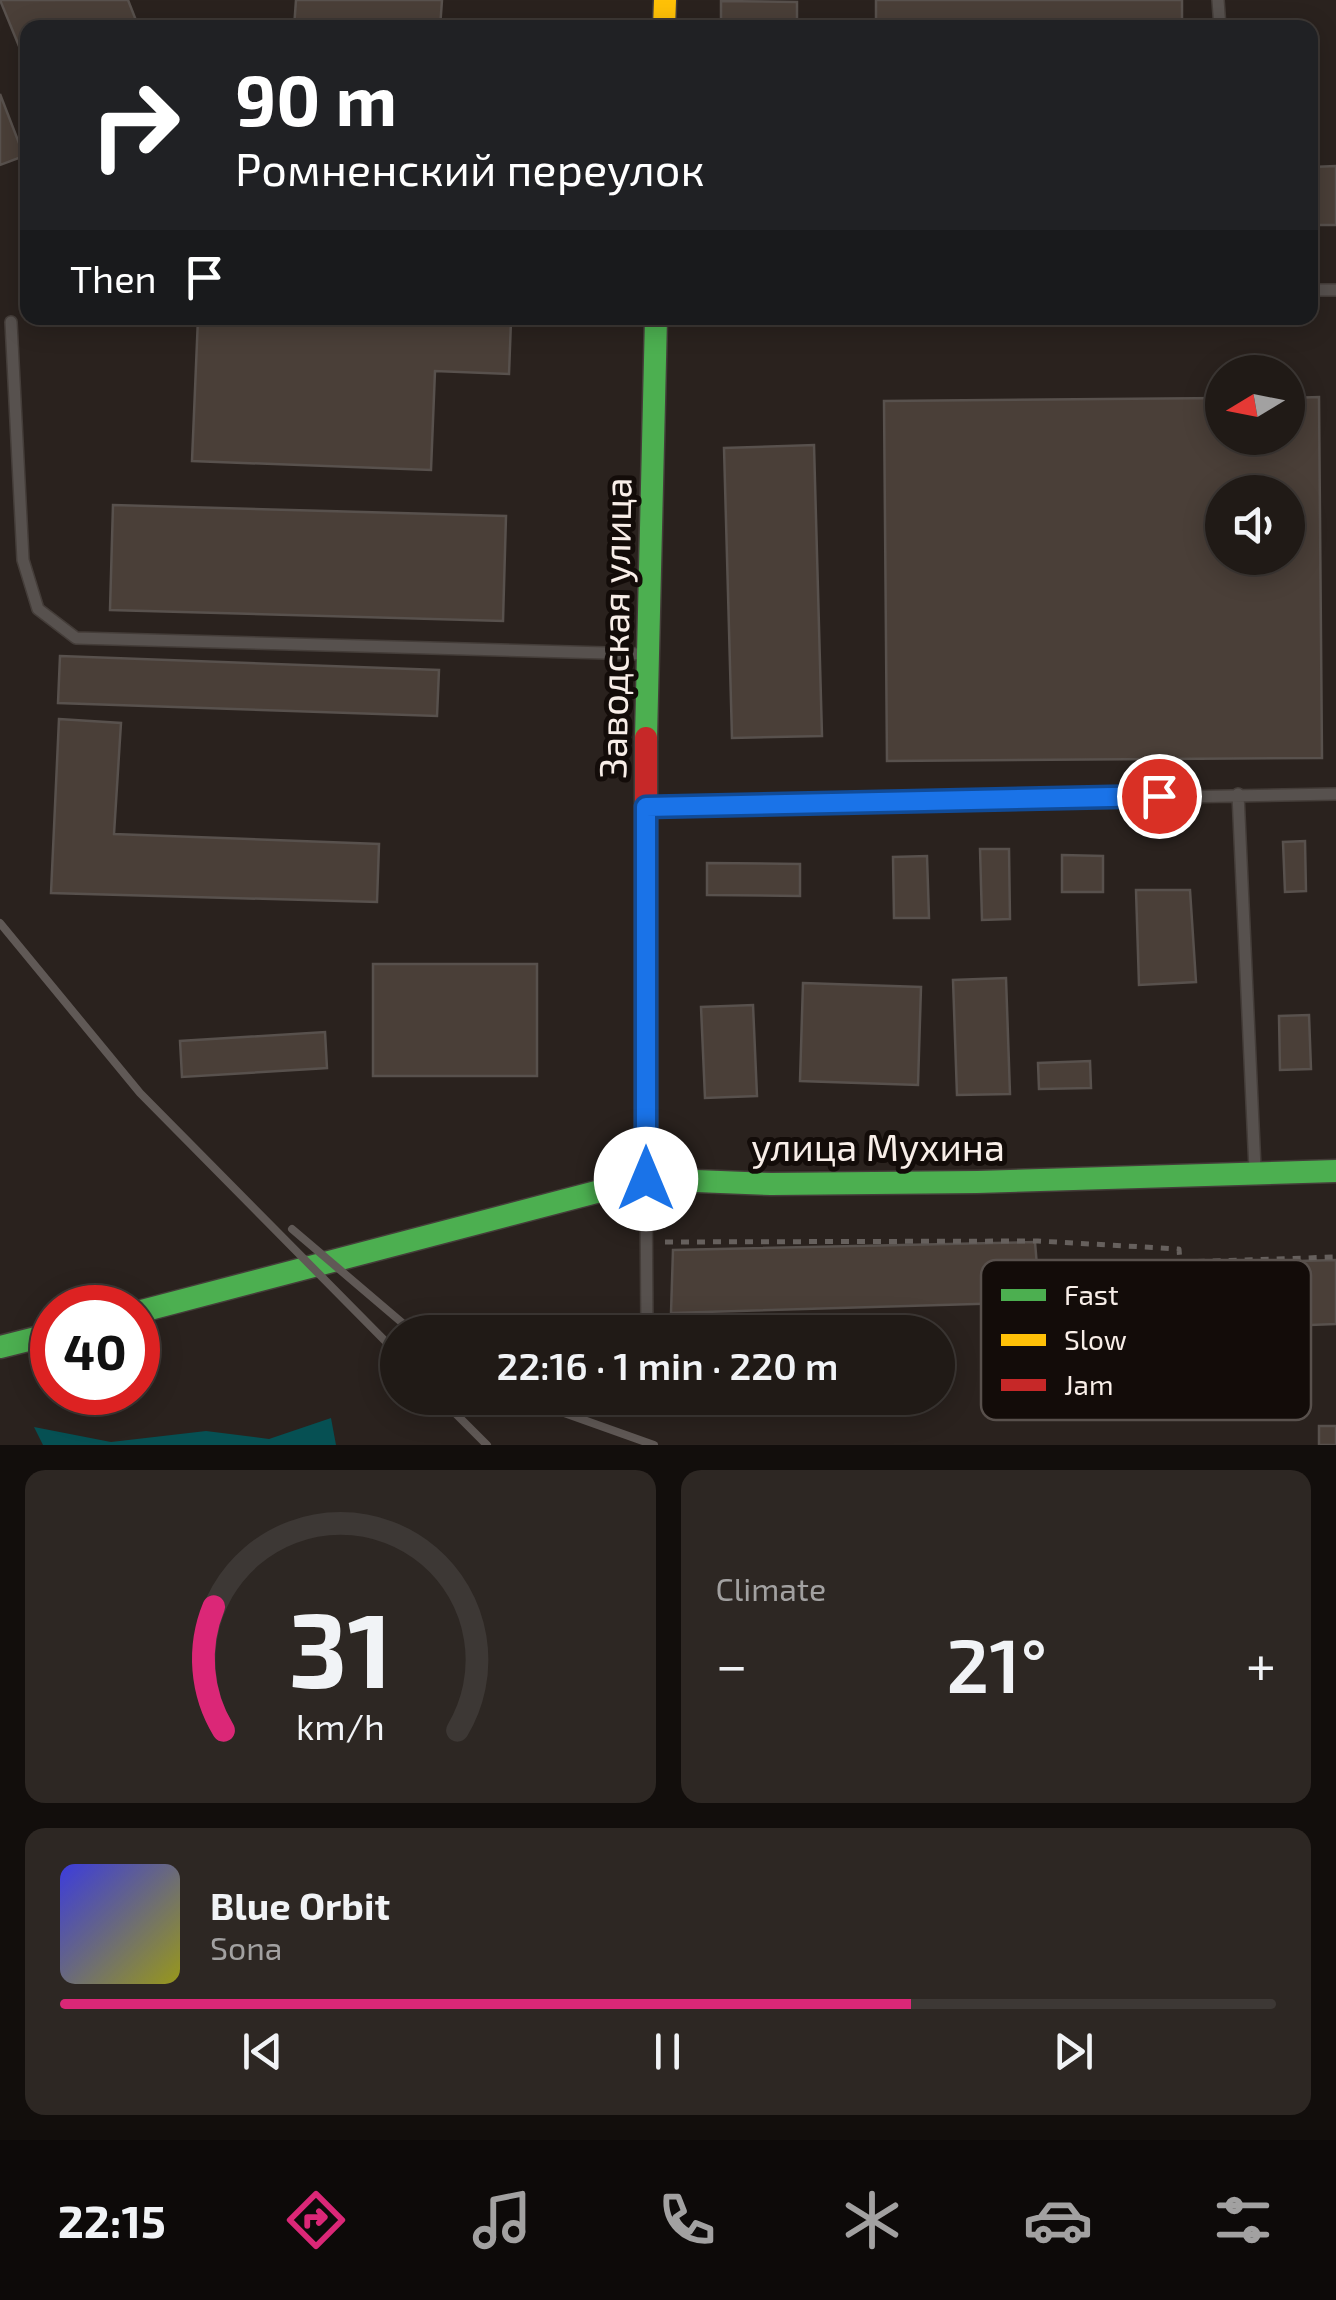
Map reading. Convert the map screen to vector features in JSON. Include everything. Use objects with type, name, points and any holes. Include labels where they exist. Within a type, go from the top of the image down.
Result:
[{"type":"main road","name":"Заводская улица","points":[[646,1179],[646,654],[656,325]]},
{"type":"main road","name":"улица Мухина","points":[[160,1306],[646,1179],[808,1184],[1336,1171]]},
{"type":"main road","points":[[0,1346],[30,1339]]},
{"type":"lane","points":[[11,322],[23,560],[38,610],[76,638],[646,654]]},
{"type":"lane","points":[[1238,794],[1255,1174]]},
{"type":"lane","points":[[646,807],[1336,794]]},
{"type":"lane","points":[[646,1179],[647,1315]]},
{"type":"path","points":[[645,1242],[1038,1242],[1179,1250],[1180,1260]]},
{"type":"path","points":[[1242,1260],[1336,1257]]},
{"type":"water","points":[[331,1418],[336,1445],[43,1445],[34,1427],[111,1442],[206,1431],[269,1439]]},
{"type":"building","points":[[0,0],[128,0],[136,20],[20,20],[20,49]]},
{"type":"building","points":[[296,0],[442,0],[441,20],[295,20]]},
{"type":"building","points":[[876,0],[1182,0],[1182,20],[876,20]]},
{"type":"building","points":[[721,1],[797,2],[797,20],[721,20]]},
{"type":"building","points":[[0,94],[20,146],[20,158],[0,165]]},
{"type":"building","points":[[1336,166],[1336,225],[1318,225],[1318,167]]},
{"type":"building","points":[[198,325],[511,325],[509,374],[435,371],[431,470],[192,461]]},
{"type":"building","points":[[1305,397],[1319,397],[1322,758],[887,761],[884,401],[1205,398],[1205,455],[1305,455]]},
{"type":"building","points":[[814,445],[822,736],[732,738],[724,448]]},
{"type":"building","points":[[113,505],[506,516],[503,621],[110,610]]},
{"type":"building","points":[[60,656],[439,670],[437,716],[58,703]]},
{"type":"building","points":[[59,719],[121,723],[114,834],[379,844],[377,902],[51,893]]},
{"type":"building","points":[[1305,841],[1306,891],[1285,892],[1283,842]]},
{"type":"building","points":[[980,849],[1009,849],[1010,919],[982,920]]},
{"type":"building","points":[[1062,855],[1103,856],[1103,892],[1062,892]]},
{"type":"building","points":[[927,856],[929,918],[894,918],[893,857]]},
{"type":"building","points":[[707,863],[800,864],[800,896],[707,895]]},
{"type":"building","points":[[1136,890],[1190,890],[1196,982],[1139,985]]},
{"type":"building","points":[[373,964],[537,964],[537,1076],[373,1076]]},
{"type":"building","points":[[1006,978],[1010,1094],[957,1095],[953,980]]},
{"type":"building","points":[[803,983],[921,987],[918,1085],[800,1081]]},
{"type":"building","points":[[753,1005],[757,1096],[705,1098],[701,1007]]},
{"type":"building","points":[[1309,1015],[1311,1069],[1280,1070],[1279,1016]]},
{"type":"building","points":[[325,1032],[327,1068],[182,1077],[180,1041]]},
{"type":"building","points":[[1090,1061],[1091,1088],[1039,1089],[1038,1063]]},
{"type":"building","points":[[1035,1242],[1036,1260],[981,1260],[981,1304],[671,1313],[673,1250]]},
{"type":"building","points":[[1336,1260],[1336,1324],[1311,1325],[1311,1261]]},
{"type":"building","points":[[1319,1426],[1336,1426],[1336,1445],[1319,1445]]},
{"type":"railway","points":[[0,923],[140,1093],[380,1336]]},
{"type":"railway","points":[[292,1229],[393,1315]]},
{"type":"railway","points":[[457,1415],[487,1445]]},
{"type":"railway","points":[[570,1415],[654,1445]]},
{"type":"traffic: fast","points":[[646,738],[656,325]]},
{"type":"traffic: fast","points":[[160,1306],[646,1179],[771,1184],[977,1182],[1336,1171]]},
{"type":"traffic: fast","points":[[0,1347],[30,1340]]},
{"type":"traffic: slow","points":[[664,20],[665,0]]},
{"type":"traffic: jam","points":[[646,738],[646,1179]]},
{"type":"route","points":[[646,1179],[646,807],[1159,796]]}]
